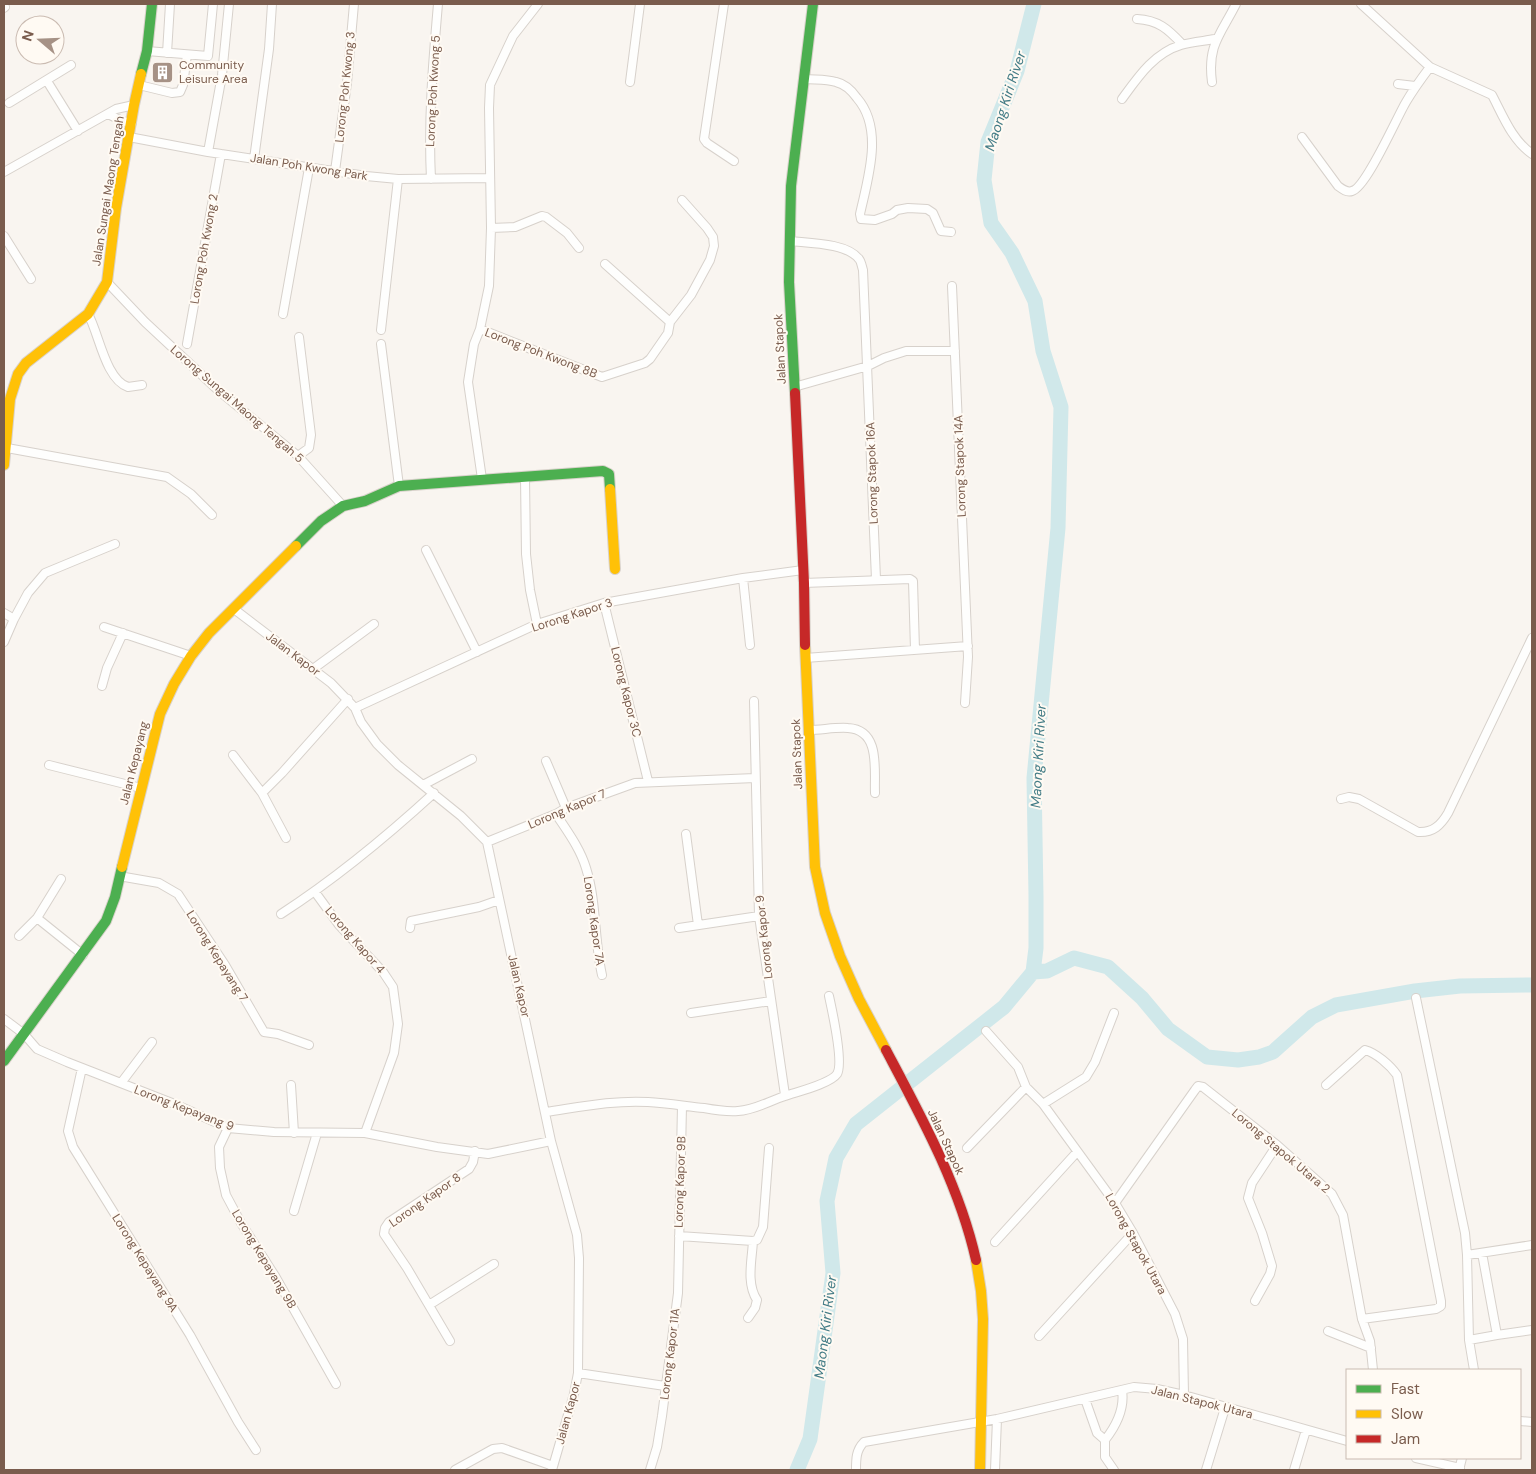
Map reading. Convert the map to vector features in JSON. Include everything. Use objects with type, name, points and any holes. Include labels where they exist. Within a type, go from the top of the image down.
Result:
[{"type":"street","name":"Jalan Sungai Maong Tengah","points":[[4,465],[7,448],[5,420],[12,386],[19,372],[26,363],[88,314],[107,282],[116,208],[134,105],[147,51],[152,4]]},
{"type":"street","points":[[167,53],[170,4]]},
{"type":"street","points":[[208,56],[213,4]]},
{"type":"street","points":[[208,152],[224,58],[229,4]]},
{"type":"street","points":[[254,159],[269,49],[272,4]]},
{"type":"street","name":"Lorong Poh Kwong 3","points":[[335,171],[347,84],[354,4]]},
{"type":"street","name":"Lorong Poh Kwong 5","points":[[431,179],[431,77],[438,4]]},
{"type":"street","points":[[482,479],[468,382],[474,344],[480,329],[489,286],[491,228],[490,85],[513,36],[538,4]]},
{"type":"street","points":[[630,82],[640,4]]},
{"type":"street","points":[[724,4],[704,139],[707,144],[734,161]]},
{"type":"street","name":"Jalan Stapok","points":[[812,4],[805,79],[791,186],[789,282],[804,583],[805,658],[813,834],[818,884],[838,952],[857,997],[924,1122],[961,1206],[976,1259],[983,1317],[980,1470]]},
{"type":"street","points":[[1212,82],[1211,62],[1215,40],[1236,4]]},
{"type":"street","points":[[1361,4],[1430,67],[1492,95],[1508,126],[1524,148],[1532,154]]},
{"type":"street","points":[[1137,19],[1150,20],[1160,25],[1171,32],[1182,44]]},
{"type":"street","points":[[1122,99],[1150,63],[1167,50],[1182,44],[1215,40]]},
{"type":"street","points":[[147,51],[224,58]]},
{"type":"street","points":[[139,85],[172,94],[180,92],[183,85],[187,55]]},
{"type":"street","points":[[10,103],[71,65]]},
{"type":"street","points":[[1302,137],[1338,186],[1346,191],[1353,191],[1360,187],[1415,86],[1430,67]]},
{"type":"street","points":[[805,79],[835,81],[843,85],[861,102],[869,117],[872,138],[868,177],[860,219],[875,220],[897,210],[908,208],[927,209],[933,213],[941,231],[952,232]]},
{"type":"street","points":[[47,81],[78,131]]},
{"type":"street","points":[[1398,84],[1415,86]]},
{"type":"street","points":[[4,172],[116,109],[134,105]]},
{"type":"street","points":[[108,114],[122,121],[132,123]]},
{"type":"street","name":"Jalan Poh Kwong Park","points":[[129,137],[208,152],[366,176],[398,179],[490,178]]},
{"type":"street","name":"Lorong Poh Kwong 2","points":[[187,344],[221,154]]},
{"type":"street","points":[[283,314],[309,168]]},
{"type":"street","points":[[381,330],[398,179]]},
{"type":"street","name":"Lorong Poh Kwong 8B","points":[[480,329],[602,377],[640,365],[650,359],[668,333],[670,322],[691,295],[710,260],[714,246],[713,237],[682,200]]},
{"type":"street","points":[[491,228],[515,227],[542,216],[567,233],[579,248]]},
{"type":"street","points":[[4,236],[6,247],[31,279]]},
{"type":"street","name":"Lorong Stapok 16A","points":[[790,241],[834,246],[848,250],[860,259],[864,270],[876,579]]},
{"type":"street","points":[[605,264],[670,322]]},
{"type":"street","name":"Lorong Sungai Maong Tengah 5","points":[[107,282],[145,322],[219,391],[298,456],[344,506]]},
{"type":"street","name":"Lorong Stapok 14A","points":[[952,286],[968,646],[965,703]]},
{"type":"street","points":[[88,314],[93,323],[104,357],[120,382],[128,387],[142,384]]},
{"type":"street","points":[[298,456],[309,448],[311,435],[299,337]]},
{"type":"street","points":[[381,344],[400,486]]},
{"type":"street","points":[[794,386],[868,366],[884,358],[906,351],[955,351]]},
{"type":"street","points":[[7,448],[167,477],[191,494],[212,515]]},
{"type":"street","name":"Jalan Kepayang","points":[[4,1061],[83,956],[106,921],[115,897],[160,714],[174,684],[191,656],[209,633],[321,521],[344,506],[365,501],[400,486],[603,471],[609,474],[615,568]]},
{"type":"street","points":[[525,477],[526,554],[530,590],[537,624]]},
{"type":"street","points":[[4,642],[28,593],[45,572],[115,544]]},
{"type":"street","points":[[426,550],[477,652]]},
{"type":"street","name":"Lorong Kapor 3","points":[[355,708],[537,624],[604,603],[744,578],[803,570]]},
{"type":"street","points":[[744,578],[750,645]]},
{"type":"street","points":[[804,583],[910,579],[913,581],[915,650]]},
{"type":"street","name":"Lorong Kapor 3C","points":[[604,603],[648,781]]},
{"type":"street","name":"Jalan Kapor","points":[[234,609],[313,669],[348,700],[377,744],[398,765],[461,816],[487,842],[551,1141],[577,1235],[579,1258],[578,1373],[574,1394],[552,1468]]},
{"type":"street","points":[[4,613],[14,619]]},
{"type":"street","points":[[313,669],[374,624]]},
{"type":"street","points":[[104,627],[191,656]]},
{"type":"street","points":[[102,686],[107,668],[123,633]]},
{"type":"street","points":[[1341,799],[1349,797],[1368,803],[1418,832],[1426,832],[1436,828],[1443,822],[1448,813],[1532,638]]},
{"type":"street","points":[[805,658],[968,646]]},
{"type":"street","points":[[262,793],[282,774],[348,700]]},
{"type":"street","name":"Lorong Kapor 9","points":[[754,701],[759,916],[786,1096]]},
{"type":"street","points":[[808,730],[849,728],[861,731],[874,748],[874,793]]},
{"type":"street","points":[[234,755],[262,793],[286,838]]},
{"type":"street","points":[[424,785],[472,759]]},
{"type":"street","points":[[546,761],[566,808]]},
{"type":"street","points":[[49,765],[141,788]]},
{"type":"street","name":"Lorong Kapor 7","points":[[487,842],[556,814],[566,808],[624,786],[648,781],[755,778]]},
{"type":"street","points":[[281,914],[315,892],[399,825],[434,793]]},
{"type":"street","name":"Lorong Kapor 7A","points":[[556,814],[579,850],[586,867],[591,886],[598,958],[602,975]]},
{"type":"street","points":[[686,834],[698,925]]},
{"type":"street","name":"Lorong Kepayang 7","points":[[119,876],[159,883],[178,894],[225,965],[264,1032],[278,1034],[309,1045]]},
{"type":"street","points":[[19,936],[37,918],[61,879]]},
{"type":"street","name":"Lorong Kapor 4","points":[[315,892],[339,924],[383,972],[394,987],[398,1024],[394,1053],[365,1133]]},
{"type":"street","points":[[410,928],[411,921],[479,907],[499,900]]},
{"type":"street","points":[[679,928],[759,916]]},
{"type":"street","points":[[37,918],[83,956]]},
{"type":"street","points":[[546,1112],[619,1102],[647,1102],[738,1111],[757,1107],[808,1089],[836,1076],[839,1055],[829,996]]},
{"type":"street","points":[[1416,998],[1465,1233],[1469,1340],[1474,1369]]},
{"type":"street","points":[[691,1013],[771,1002]]},
{"type":"street","points":[[1043,1104],[1086,1077],[1114,1013]]},
{"type":"street","name":"Lorong Kepayang 9","points":[[4,1019],[24,1034],[37,1049],[228,1128],[250,1131],[365,1133],[436,1147],[475,1151]]},
{"type":"street","points":[[968,1148],[1026,1087],[1018,1067],[986,1031]]},
{"type":"street","points":[[122,1083],[152,1042]]},
{"type":"street","points":[[1326,1085],[1365,1050],[1391,1068],[1397,1075],[1441,1301],[1440,1306],[1436,1309],[1362,1319]]},
{"type":"street","name":"Lorong Kepayang 9A","points":[[82,1068],[68,1131],[73,1146],[190,1335],[238,1422],[256,1450]]},
{"type":"street","points":[[291,1086],[294,1132]]},
{"type":"street","name":"Lorong Stapok Utara 2","points":[[1115,1203],[1198,1086],[1203,1087],[1277,1145],[1332,1194],[1342,1215],[1373,1369]]},
{"type":"street","name":"Lorong Stapok Utara","points":[[1026,1087],[1043,1104],[1115,1203],[1133,1233],[1175,1314],[1183,1339],[1184,1395]]},
{"type":"street","name":"Lorong Kapor 9B","points":[[682,1106],[679,1236],[753,1241]]},
{"type":"street","name":"Lorong Kepayang 9B","points":[[228,1128],[219,1147],[220,1168],[226,1195],[241,1224],[275,1276],[336,1384]]},
{"type":"street","points":[[294,1211],[317,1133]]},
{"type":"street","points":[[475,1151],[488,1154],[551,1141]]},
{"type":"street","points":[[1255,1301],[1270,1274],[1272,1266],[1262,1233],[1248,1198],[1252,1183],[1277,1145]]},
{"type":"street","points":[[748,1318],[755,1308],[757,1300],[752,1291],[751,1283],[753,1241],[757,1240],[763,1227],[769,1148]]},
{"type":"street","name":"Lorong Kapor 8","points":[[450,1341],[430,1305],[384,1234],[385,1228],[390,1222],[469,1169],[473,1162],[475,1151]]},
{"type":"street","points":[[995,1242],[1078,1152]]},
{"type":"street","points":[[1039,1336],[1133,1233]]},
{"type":"street","name":"Lorong Kapor 11A","points":[[650,1470],[657,1447],[678,1293],[679,1236]]},
{"type":"street","points":[[1467,1255],[1532,1245]]},
{"type":"street","points":[[1482,1253],[1497,1335]]},
{"type":"street","points":[[430,1305],[494,1264]]},
{"type":"street","points":[[1469,1340],[1532,1330]]},
{"type":"street","points":[[1328,1331],[1370,1348]]},
{"type":"street","points":[[578,1373],[665,1386]]},
{"type":"street","name":"Jalan Stapok Utara","points":[[856,1470],[857,1454],[864,1442],[982,1422],[1134,1387],[1157,1389],[1184,1395],[1346,1441]]},
{"type":"street","points":[[1114,1470],[1105,1457],[1105,1440],[1116,1426],[1122,1408],[1122,1390]]},
{"type":"street","points":[[1084,1399],[1096,1433],[1105,1440]]},
{"type":"street","points":[[1206,1470],[1225,1408]]},
{"type":"street","points":[[995,1470],[996,1419]]},
{"type":"street","points":[[1294,1470],[1306,1430]]},
{"type":"street","points":[[455,1470],[493,1449],[502,1448],[552,1468]]},
{"type":"street","points":[[1420,1459],[1459,1469]]},
{"type":"waterway","name":"Maong Kiri River","points":[[797,1470],[810,1439],[833,1273],[827,1201],[836,1158],[856,1124],[1004,1007],[1033,972],[1036,948],[1034,778],[1058,528],[1061,407],[1043,351],[1035,301],[1012,253],[991,223],[984,180],[988,142],[1017,71],[1034,4]]},
{"type":"waterway","points":[[1033,972],[1047,971],[1074,958],[1108,967],[1142,998],[1168,1029],[1207,1057],[1238,1060],[1259,1057],[1273,1052],[1312,1017],[1336,1005],[1415,991],[1460,986],[1532,985]]},
{"type":"traffic: fast","points":[[141,74],[147,51],[152,4]]},
{"type":"traffic: fast","points":[[795,393],[789,282],[791,186],[813,4]]},
{"type":"traffic: fast","points":[[296,546],[321,521],[343,506],[365,501],[399,486],[603,471],[609,474],[610,489]]},
{"type":"traffic: fast","points":[[4,1061],[106,921],[115,897],[122,867]]},
{"type":"traffic: slow","points":[[4,465],[10,399],[18,374],[26,363],[88,314],[107,282],[116,208],[141,74]]},
{"type":"traffic: slow","points":[[610,489],[615,569]]},
{"type":"traffic: slow","points":[[122,867],[160,714],[174,684],[191,656],[209,633],[296,546]]},
{"type":"traffic: slow","points":[[805,645],[815,867],[825,913],[840,956],[859,999],[886,1050]]},
{"type":"traffic: slow","points":[[976,1260],[983,1319],[980,1470]]},
{"type":"traffic: jam","points":[[795,393],[805,645]]},
{"type":"traffic: jam","points":[[886,1050],[926,1127],[950,1179],[969,1232],[976,1260]]},
{"type":"place","name":"Community Leisure Area","points":[[163,72]]}]
